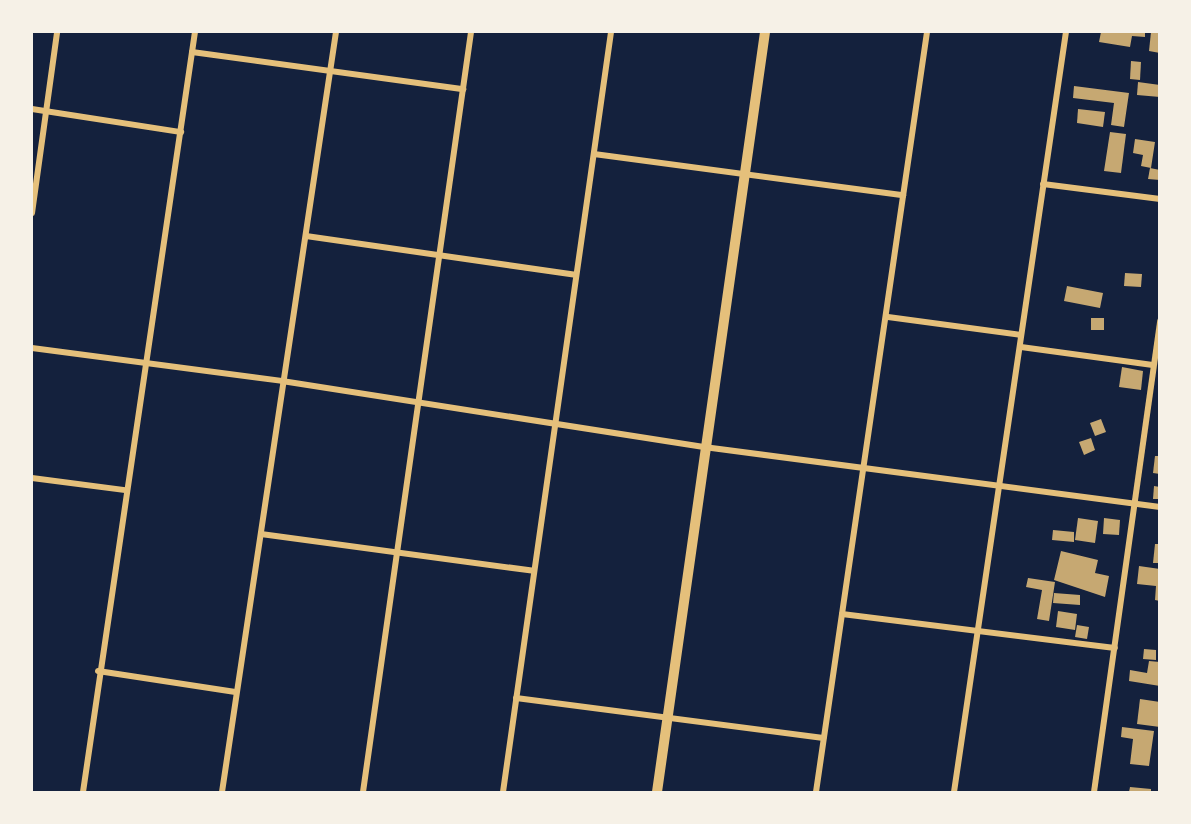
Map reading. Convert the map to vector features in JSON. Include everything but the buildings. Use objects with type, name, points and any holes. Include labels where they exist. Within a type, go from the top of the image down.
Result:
[{"type":"street","points":[[32,213],[57,32]]},
{"type":"street","points":[[83,792],[98,671],[195,32]]},
{"type":"street","points":[[222,792],[235,692],[261,534],[282,381],[336,32]]},
{"type":"street","points":[[363,792],[471,32]]},
{"type":"street","points":[[503,792],[532,571],[611,32]]},
{"type":"street","points":[[657,792],[704,447],[765,32]]},
{"type":"street","points":[[816,792],[888,317],[927,32]]},
{"type":"street","points":[[954,792],[975,633],[1021,346],[1066,32]]},
{"type":"street","points":[[192,51],[463,89]]},
{"type":"street","points":[[32,109],[181,132]]},
{"type":"street","points":[[594,154],[903,195]]},
{"type":"street","points":[[1043,184],[1160,199]]},
{"type":"street","points":[[306,236],[575,275]]},
{"type":"street","points":[[888,317],[1021,335]]},
{"type":"street","points":[[1094,792],[1160,321]]},
{"type":"street","points":[[1021,346],[1153,365]]},
{"type":"street","points":[[32,348],[282,381],[704,447],[1160,507]]},
{"type":"street","points":[[32,478],[125,490]]},
{"type":"street","points":[[261,534],[396,550],[532,571]]},
{"type":"street","points":[[842,614],[975,633],[1115,648]]},
{"type":"street","points":[[98,671],[235,692]]},
{"type":"street","points":[[516,698],[823,738]]}]
